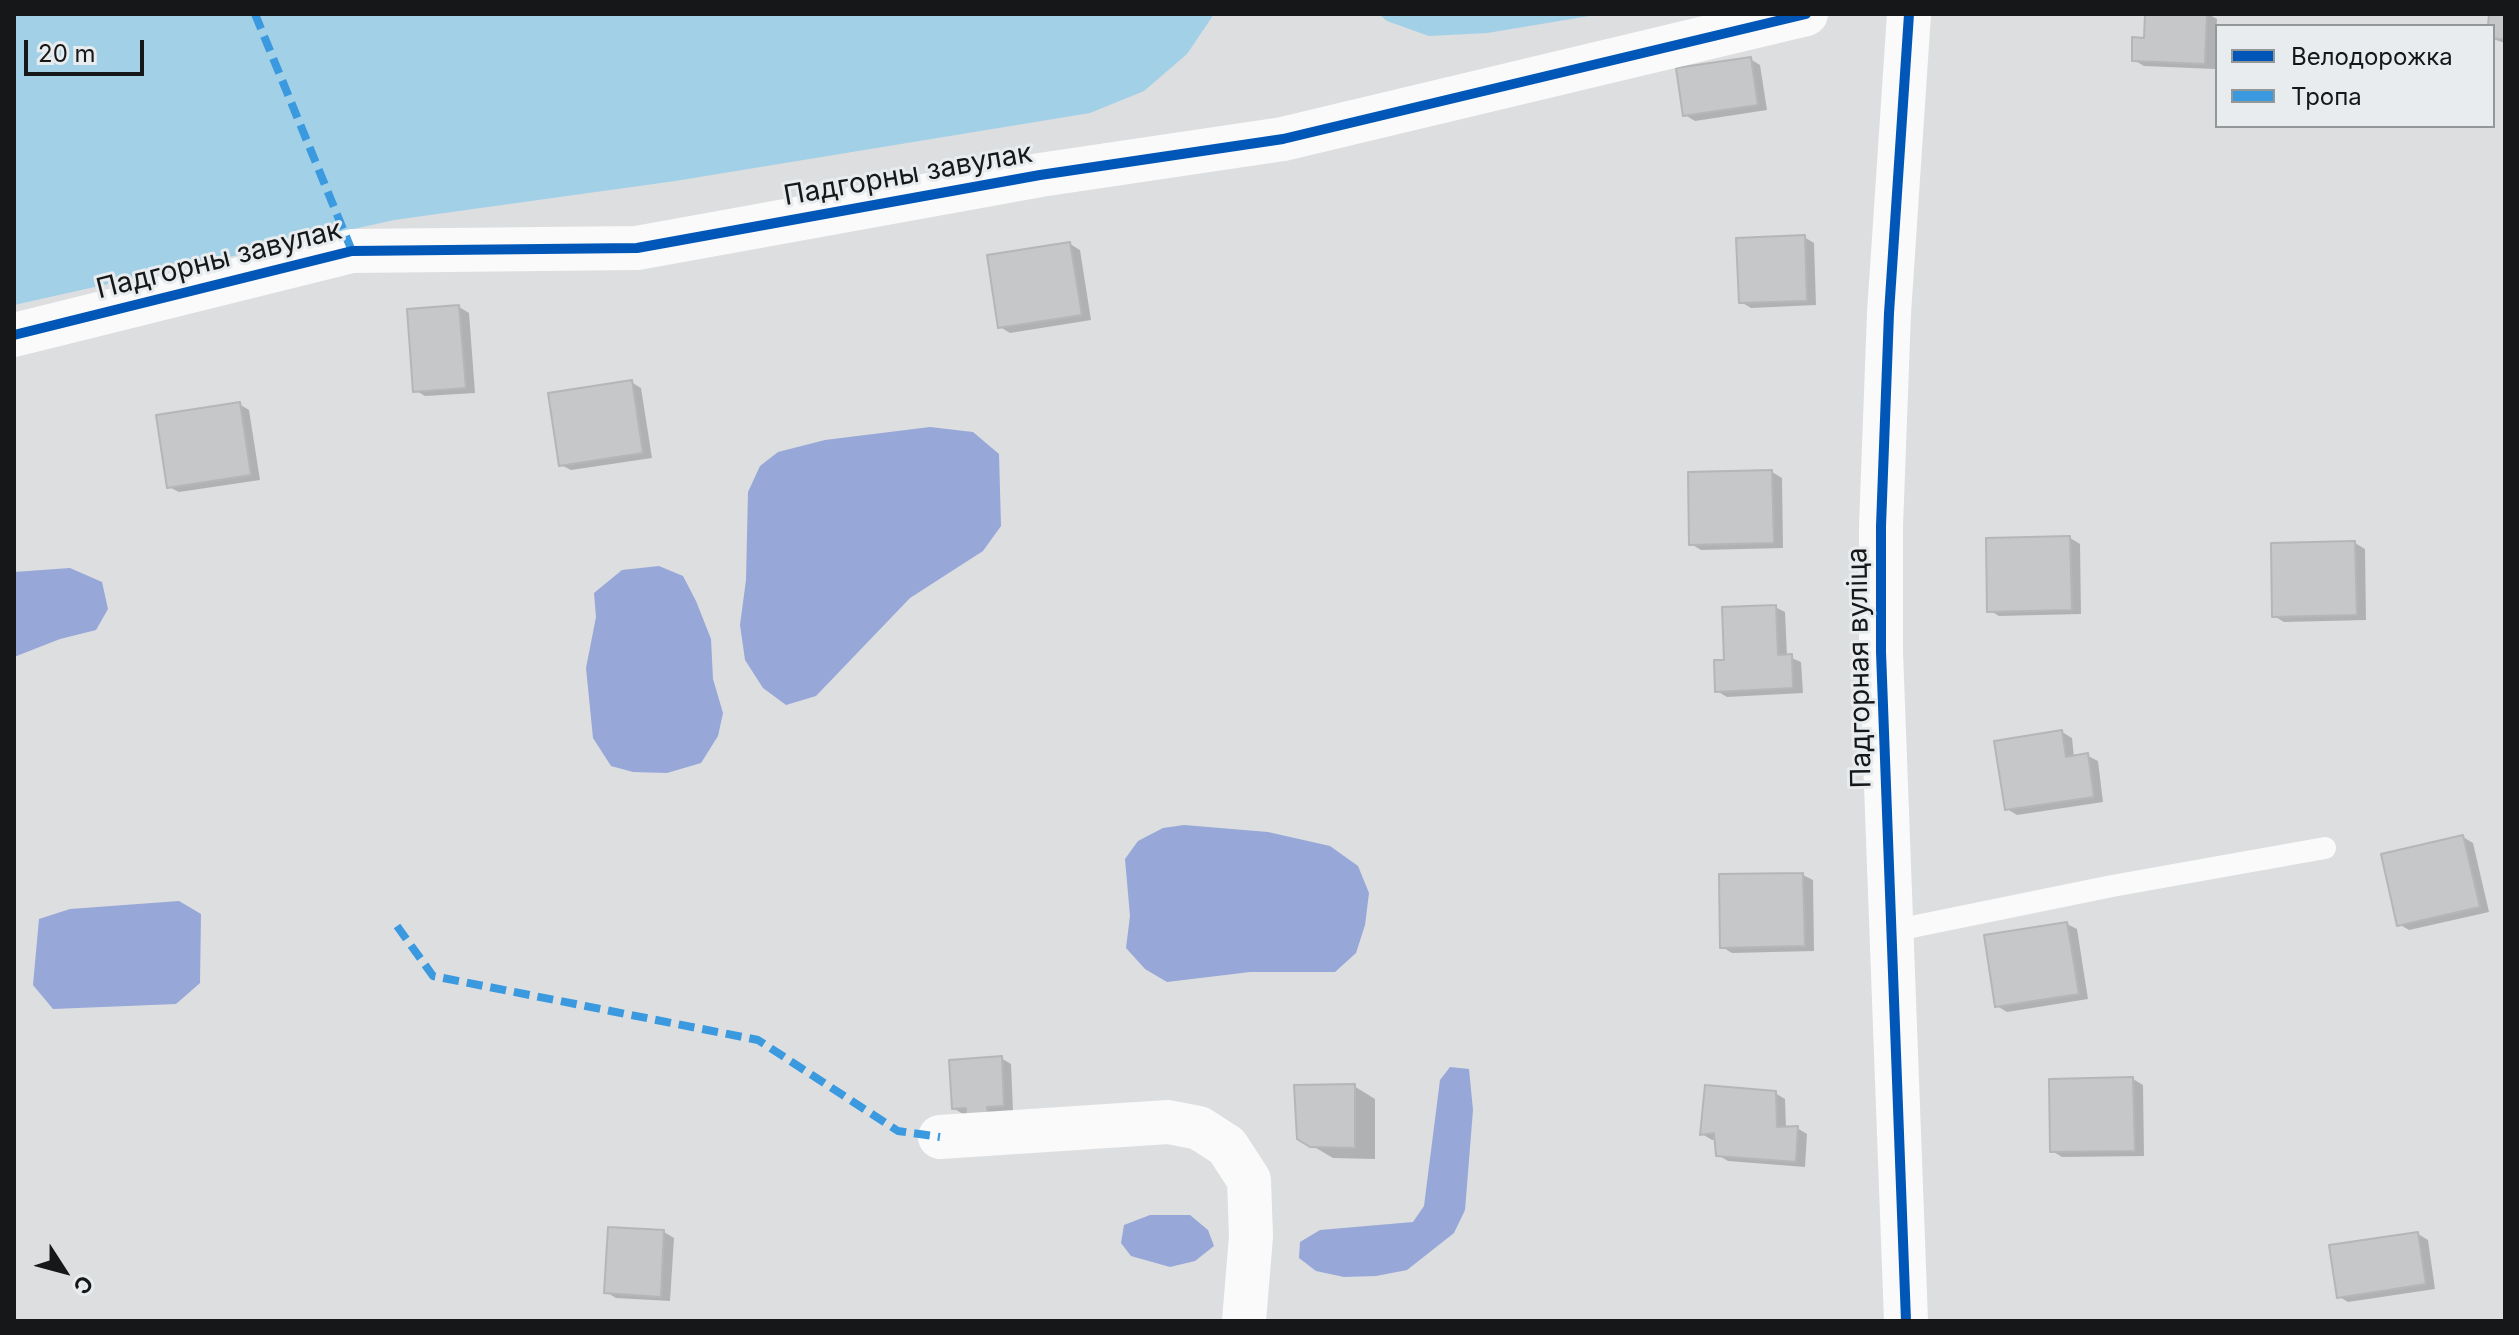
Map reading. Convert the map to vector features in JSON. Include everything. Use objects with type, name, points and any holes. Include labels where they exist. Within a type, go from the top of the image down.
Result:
[{"type":"street","name":"Падгорны завулак","points":[[14,335],[352,251],[637,248],[1040,175],[1283,139],[1806,14]]},
{"type":"street","name":"Падгорная вуліца","points":[[1906,1321],[1881,652],[1881,526],[1889,313],[1909,14]]},
{"type":"street","points":[[940,1137],[1168,1122],[1199,1128],[1227,1146],[1249,1180],[1251,1236],[1244,1321]]},
{"type":"lane","points":[[1892,931],[2112,886],[2325,848]]},
{"type":"shaded area","points":[[14,14],[1214,14],[1187,54],[1144,91],[1090,113],[675,181],[394,220],[14,305]]},
{"type":"shaded area","points":[[1379,14],[1601,14],[1487,33],[1429,36],[1387,21]]},
{"type":"shaded area","points":[[930,427],[973,432],[999,454],[1001,526],[983,551],[910,598],[816,696],[786,705],[763,688],[745,660],[740,625],[746,580],[748,492],[760,466],[778,452],[825,440]]},
{"type":"shaded area","points":[[659,566],[683,576],[696,601],[711,639],[713,679],[723,713],[718,736],[701,763],[667,773],[633,772],[611,766],[593,738],[586,668],[596,617],[594,593],[622,570]]},
{"type":"shaded area","points":[[70,568],[102,582],[108,609],[96,630],[60,639],[14,657],[14,572]]},
{"type":"shaded area","points":[[1184,825],[1268,832],[1330,846],[1358,866],[1369,893],[1365,925],[1356,953],[1335,972],[1250,972],[1167,982],[1145,969],[1126,948],[1130,916],[1125,859],[1138,841],[1163,828]]},
{"type":"shaded area","points":[[179,901],[201,914],[200,983],[176,1004],[53,1009],[33,985],[39,919],[70,909]]},
{"type":"shaded area","points":[[1450,1067],[1469,1069],[1473,1110],[1465,1210],[1454,1233],[1407,1270],[1376,1276],[1344,1277],[1316,1271],[1299,1258],[1300,1242],[1320,1230],[1413,1222],[1424,1206],[1440,1080]]},
{"type":"shaded area","points":[[1150,1215],[1190,1215],[1208,1230],[1214,1246],[1195,1261],[1170,1267],[1131,1256],[1121,1243],[1124,1225]]},
{"type":"building","points":[[2145,14],[2207,14],[2205,64],[2132,61],[2132,37],[2144,38]]},
{"type":"building","points":[[2489,14],[2505,14],[2505,40],[2495,38],[2495,24],[2488,24]]},
{"type":"building","points":[[1751,57],[1758,105],[1683,116],[1676,68]]},
{"type":"building","points":[[1805,235],[1807,301],[1739,303],[1736,238]]},
{"type":"building","points":[[1070,242],[1082,315],[998,328],[987,255]]},
{"type":"building","points":[[459,305],[466,388],[413,392],[407,309]]},
{"type":"building","points":[[632,380],[643,453],[559,466],[548,393]]},
{"type":"building","points":[[240,402],[251,475],[167,488],[156,415]]},
{"type":"building","points":[[1772,470],[1774,543],[1689,545],[1688,472]]},
{"type":"building","points":[[2070,536],[2072,610],[1987,612],[1986,538]]},
{"type":"building","points":[[2355,541],[2357,615],[2272,617],[2271,543]]},
{"type":"building","points":[[1776,605],[1778,655],[1792,654],[1793,688],[1715,692],[1714,660],[1724,660],[1722,607]]},
{"type":"building","points":[[2062,730],[2066,757],[2088,753],[2094,797],[2005,810],[1994,741]]},
{"type":"building","points":[[2463,835],[2480,907],[2397,926],[2381,854]]},
{"type":"building","points":[[1803,873],[1805,946],[1720,948],[1719,874]]},
{"type":"building","points":[[2067,922],[2079,994],[1995,1007],[1984,935]]},
{"type":"building","points":[[1002,1056],[1004,1106],[987,1107],[988,1114],[966,1116],[966,1108],[952,1109],[949,1060]]},
{"type":"building","points":[[2133,1077],[2135,1151],[2050,1152],[2049,1079]]},
{"type":"building","points":[[1355,1084],[1355,1148],[1310,1147],[1297,1139],[1294,1085]]},
{"type":"building","points":[[1705,1085],[1776,1091],[1777,1127],[1798,1126],[1796,1162],[1716,1156],[1714,1133],[1700,1135]]},
{"type":"building","points":[[608,1227],[664,1230],[661,1297],[604,1293]]},
{"type":"building","points":[[2418,1232],[2426,1284],[2337,1298],[2329,1245]]},
{"type":"marked path","points":[[255,14],[352,251]]},
{"type":"marked path","points":[[397,926],[433,976],[758,1040],[898,1131],[940,1137]]},
{"type":"cycle path","points":[[14,335],[352,251],[637,248],[1040,175],[1283,139],[1806,14]]},
{"type":"cycle path","points":[[1906,1321],[1881,652],[1881,526],[1889,313],[1909,14]]}]
